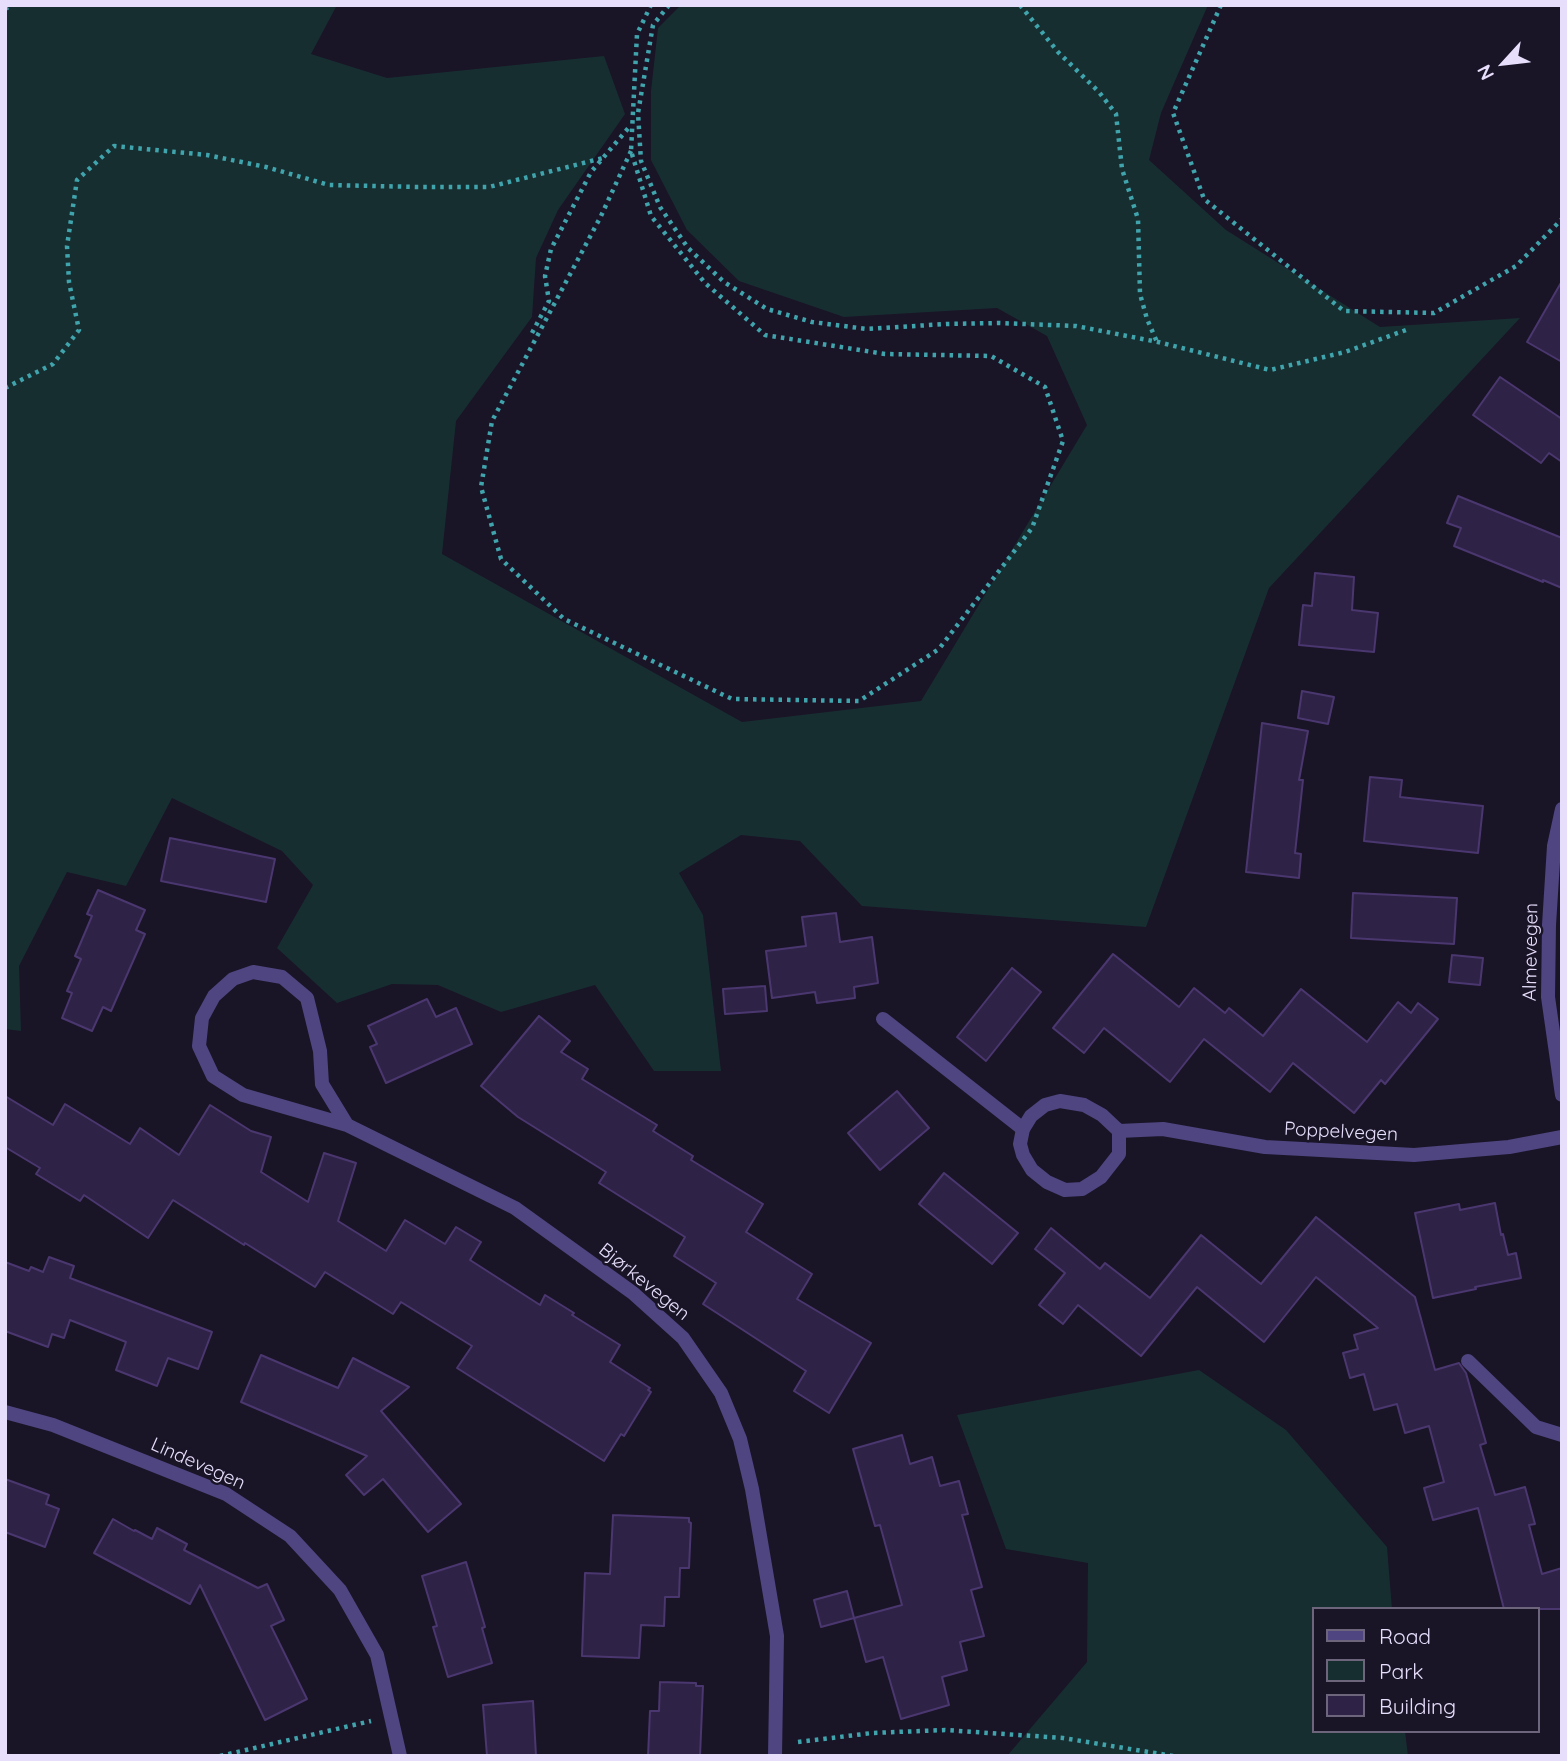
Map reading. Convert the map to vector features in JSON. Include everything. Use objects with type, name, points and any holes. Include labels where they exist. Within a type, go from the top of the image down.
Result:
[{"type":"street","name":"Almevegen","points":[[1562,809],[1553,846],[1548,997],[1562,1095]]},
{"type":"street","name":"Bjørkevegen","points":[[347,1125],[322,1084],[320,1051],[307,998],[282,977],[254,972],[233,979],[214,996],[202,1018],[199,1046],[213,1076],[243,1095],[347,1125],[515,1208],[633,1293],[682,1338],[722,1393],[740,1439],[752,1489],[777,1636],[775,1751]]},
{"type":"street","points":[[883,1019],[1023,1129]]},
{"type":"street","points":[[1060,1101],[1084,1105],[1102,1115],[1119,1131],[1119,1154],[1101,1177],[1082,1189],[1065,1190],[1047,1182],[1032,1170],[1020,1144],[1023,1129],[1031,1116],[1045,1105],[1060,1101]]},
{"type":"street","name":"Poppelvegen","points":[[1119,1131],[1163,1129],[1265,1147],[1414,1155],[1509,1147],[1562,1137]]},
{"type":"street","points":[[1468,1361],[1536,1427],[1562,1435]]},
{"type":"street","name":"Lindevegen","points":[[5,1412],[53,1425],[226,1494],[290,1536],[340,1590],[377,1655],[400,1756]]},
{"type":"path","points":[[5,9],[12,5]]},
{"type":"path","points":[[631,151],[601,216],[492,421],[481,487],[501,559],[564,619],[732,699],[859,702],[939,649],[1032,528],[1063,441],[1045,387],[991,356],[885,354],[765,335],[705,283],[651,216],[631,151],[637,34],[651,5]]},
{"type":"path","points":[[669,5],[653,25],[638,113],[641,161],[660,207],[688,248],[724,282],[767,309],[812,322],[867,329],[999,323],[1076,326],[1158,342],[1270,370],[1345,352],[1406,330]]},
{"type":"path","points":[[1020,5],[1058,52],[1099,92],[1116,114],[1122,169],[1138,219],[1140,294],[1158,342]]},
{"type":"path","points":[[1221,5],[1173,113],[1203,199],[1344,311],[1434,313],[1516,267],[1562,219]]},
{"type":"path","points":[[532,333],[549,301],[545,276],[551,249],[591,173],[639,117]]},
{"type":"path","points":[[5,388],[53,364],[79,330],[69,282],[67,246],[77,180],[114,146],[207,155],[266,167],[329,185],[489,187],[603,158]]},
{"type":"path","points":[[220,1756],[392,1717]]},
{"type":"path","points":[[775,1751],[816,1739],[872,1733],[946,1730],[1063,1738],[1173,1756]]},
{"type":"green space","points":[[5,5],[337,5],[311,54],[387,78],[604,56],[625,114],[558,210],[536,258],[532,317],[456,421],[442,554],[742,722],[921,701],[1087,425],[1047,336],[997,308],[844,317],[739,281],[687,230],[651,160],[651,91],[658,28],[681,5],[1208,5],[1161,113],[1149,160],[1226,230],[1380,327],[1520,318],[1269,588],[1146,927],[862,906],[800,841],[741,835],[679,873],[703,915],[721,1071],[654,1071],[595,985],[501,1012],[438,985],[392,984],[337,1003],[277,948],[313,885],[282,851],[172,798],[126,886],[67,872],[19,966],[21,1031],[5,1029]]},
{"type":"green space","points":[[1199,1370],[1286,1430],[1387,1547],[1392,1607],[1312,1607],[1312,1733],[1405,1733],[1408,1756],[1007,1756],[1087,1662],[1088,1563],[1006,1549],[957,1415]]},
{"type":"building","points":[[1562,281],[1562,362],[1527,342]]},
{"type":"building","points":[[1500,377],[1562,419],[1562,462],[1549,453],[1541,463],[1473,415]]},
{"type":"building","points":[[1458,496],[1562,538],[1562,588],[1454,546],[1461,528],[1447,523]]},
{"type":"building","points":[[1315,573],[1354,577],[1352,610],[1378,613],[1374,652],[1299,645],[1303,605],[1312,606]]},
{"type":"building","points":[[1302,691],[1334,697],[1328,724],[1298,718]]},
{"type":"building","points":[[1262,723],[1308,731],[1299,780],[1303,780],[1295,853],[1301,854],[1299,878],[1246,872]]},
{"type":"building","points":[[1370,777],[1402,780],[1400,797],[1483,806],[1478,853],[1364,841]]},
{"type":"building","points":[[170,838],[275,859],[266,902],[161,881]]},
{"type":"building","points":[[98,890],[145,910],[136,930],[145,934],[111,1011],[103,1007],[92,1031],[62,1018],[72,993],[67,991],[81,959],[75,956],[92,916],[87,914]]},
{"type":"building","points":[[1353,893],[1457,898],[1454,944],[1351,938]]},
{"type":"building","points":[[836,913],[840,942],[872,937],[878,983],[854,987],[855,998],[817,1003],[815,992],[772,998],[766,951],[806,946],[802,917]]},
{"type":"building","points":[[1113,954],[1179,1007],[1194,988],[1225,1013],[1229,1008],[1263,1036],[1301,989],[1367,1042],[1398,1002],[1411,1013],[1418,1003],[1438,1019],[1385,1084],[1381,1080],[1354,1113],[1293,1063],[1270,1092],[1204,1039],[1170,1082],[1104,1028],[1084,1053],[1053,1028]]},
{"type":"building","points":[[1452,955],[1483,958],[1480,985],[1449,982]]},
{"type":"building","points":[[1012,968],[1041,992],[986,1061],[957,1037]]},
{"type":"building","points":[[765,986],[767,1011],[725,1014],[723,989]]},
{"type":"building","points":[[427,999],[436,1017],[456,1008],[472,1044],[386,1083],[370,1047],[377,1044],[368,1026]]},
{"type":"building","points":[[539,1016],[570,1041],[561,1052],[588,1069],[582,1079],[657,1125],[653,1131],[693,1156],[691,1160],[763,1204],[746,1232],[812,1274],[797,1299],[871,1343],[829,1413],[794,1391],[806,1371],[703,1304],[716,1283],[674,1256],[685,1237],[599,1183],[606,1172],[518,1117],[481,1086]]},
{"type":"building","points":[[897,1091],[929,1128],[880,1170],[848,1133]]},
{"type":"building","points":[[5,1096],[53,1125],[65,1104],[130,1144],[140,1128],[179,1155],[210,1105],[251,1131],[271,1137],[261,1172],[308,1202],[324,1153],[356,1163],[338,1221],[386,1251],[405,1220],[445,1244],[456,1227],[481,1242],[470,1260],[540,1305],[545,1295],[620,1345],[610,1362],[650,1388],[648,1390],[651,1392],[624,1436],[621,1434],[604,1461],[457,1368],[472,1346],[401,1302],[393,1314],[325,1272],[315,1287],[173,1200],[148,1238],[84,1195],[80,1201],[36,1174],[40,1168],[5,1147]]},
{"type":"building","points":[[944,1173],[1018,1233],[992,1264],[919,1204]]},
{"type":"building","points":[[1495,1203],[1501,1235],[1503,1234],[1508,1255],[1516,1253],[1521,1278],[1433,1298],[1415,1213],[1459,1204],[1460,1210]]},
{"type":"building","points":[[1316,1217],[1415,1297],[1435,1370],[1459,1363],[1466,1373],[1486,1443],[1480,1445],[1495,1495],[1525,1487],[1535,1524],[1529,1525],[1542,1574],[1562,1568],[1562,1609],[1503,1607],[1478,1508],[1433,1520],[1424,1488],[1444,1482],[1429,1426],[1405,1433],[1397,1404],[1374,1410],[1364,1374],[1350,1378],[1343,1353],[1358,1349],[1354,1335],[1378,1328],[1316,1277],[1264,1342],[1197,1287],[1141,1356],[1078,1305],[1063,1324],[1039,1305],[1065,1273],[1035,1249],[1051,1228],[1100,1269],[1105,1263],[1150,1298],[1201,1235],[1261,1284]]},
{"type":"building","points":[[49,1257],[74,1266],[70,1278],[212,1332],[198,1369],[168,1358],[157,1386],[116,1370],[126,1342],[70,1320],[64,1338],[52,1334],[48,1347],[5,1331],[5,1262],[29,1271],[31,1267],[43,1272]]},
{"type":"building","points":[[261,1355],[338,1388],[353,1358],[409,1387],[381,1411],[461,1504],[428,1532],[383,1479],[364,1495],[346,1475],[367,1456],[241,1402]]},
{"type":"building","points":[[902,1435],[910,1464],[932,1457],[940,1486],[959,1481],[968,1514],[962,1515],[982,1587],[971,1590],[984,1636],[960,1642],[967,1670],[942,1677],[949,1705],[901,1719],[883,1657],[866,1662],[854,1618],[902,1605],[880,1525],[875,1526],[853,1449]]},
{"type":"building","points":[[5,1479],[49,1495],[46,1504],[59,1509],[45,1547],[5,1532]]},
{"type":"building","points":[[613,1515],[689,1518],[691,1523],[689,1568],[680,1568],[679,1597],[665,1597],[664,1626],[641,1625],[639,1658],[582,1656],[585,1573],[610,1574]]},
{"type":"building","points":[[113,1519],[152,1539],[157,1528],[187,1544],[184,1550],[258,1588],[267,1584],[284,1620],[271,1626],[307,1699],[265,1720],[200,1585],[190,1604],[94,1553]]},
{"type":"building","points":[[466,1562],[485,1627],[482,1628],[492,1663],[448,1677],[422,1576]]},
{"type":"building","points":[[847,1591],[854,1618],[821,1627],[814,1600]]},
{"type":"building","points":[[660,1682],[696,1683],[696,1686],[703,1686],[700,1756],[648,1756],[650,1711],[659,1711]]},
{"type":"building","points":[[533,1701],[536,1756],[487,1756],[483,1705]]}]
